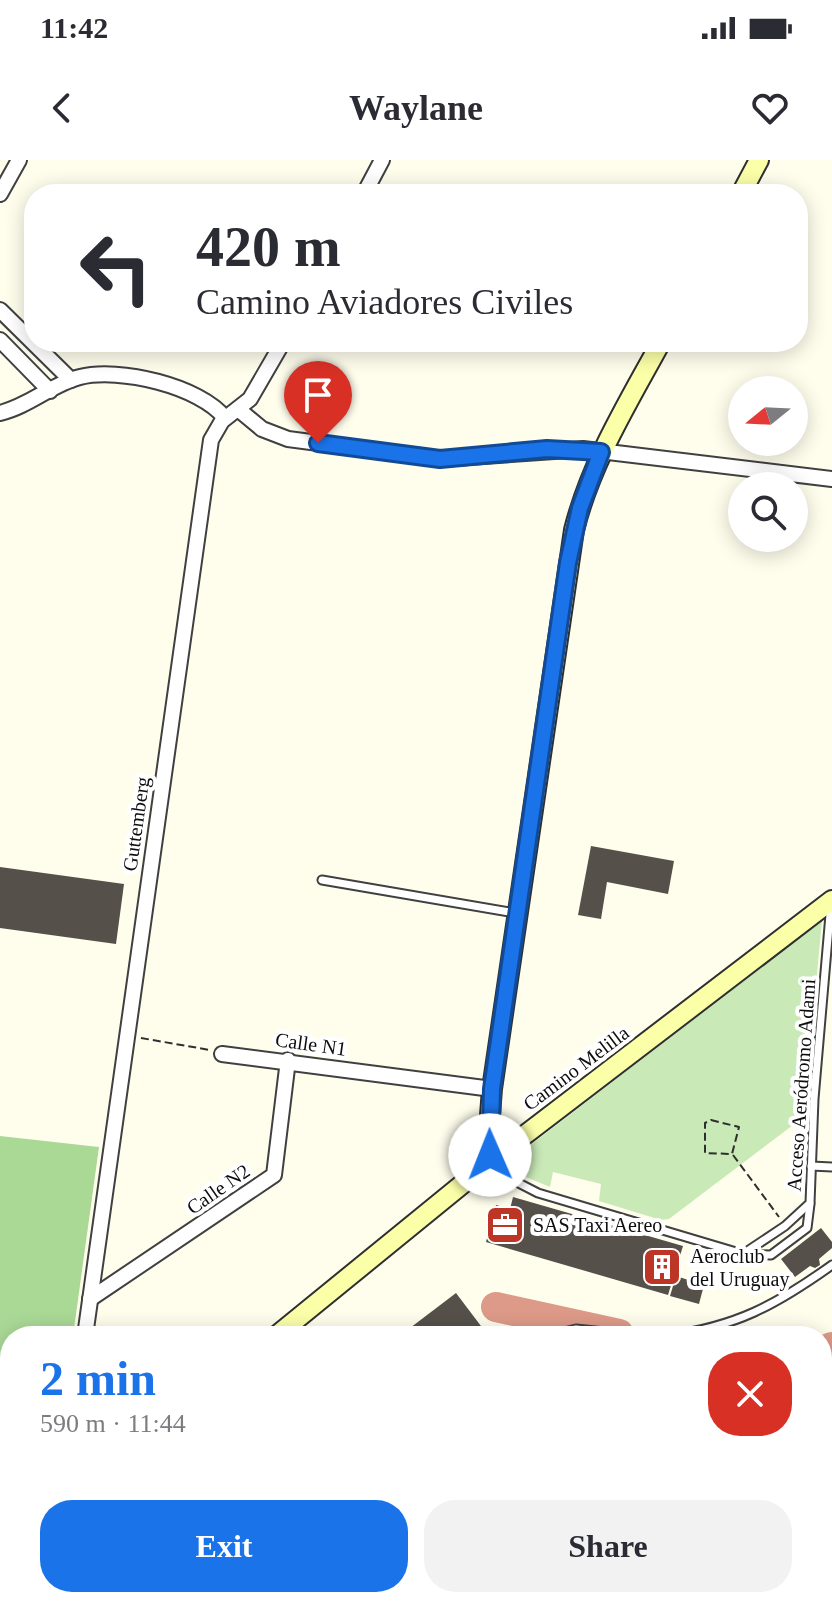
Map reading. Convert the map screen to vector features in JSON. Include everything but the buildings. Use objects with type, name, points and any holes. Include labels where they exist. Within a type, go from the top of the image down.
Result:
[{"type":"street","points":[[0,194],[19,160]]},
{"type":"street","points":[[369,184],[382,160]]},
{"type":"street","points":[[746,184],[759,160]]},
{"type":"street","points":[[0,310],[24,334]]},
{"type":"street","points":[[0,340],[50,391]]},
{"type":"street","points":[[43,352],[71,380]]},
{"type":"street","name":"Guttemberg","points":[[86,1326],[208,460],[215,430],[257,388],[277,352]]},
{"type":"street","points":[[492,1160],[488,1141],[492,1089],[574,530],[587,484],[601,452],[656,352]]},
{"type":"street","points":[[0,413],[71,380],[100,375],[166,385],[288,439],[440,459],[547,449],[601,452],[832,479]]},
{"type":"street","name":"Camino Melilla","points":[[288,1326],[492,1160],[832,899]]},
{"type":"street","name":"Calle N1","points":[[222,1054],[288,1060],[492,1089]]},
{"type":"street","name":"Calle N2","points":[[90,1299],[274,1175],[288,1060]]},
{"type":"lane","points":[[322,880],[517,913]]},
{"type":"lane","name":"Acceso Aeródromo Adami","points":[[743,1254],[785,1226],[810,1203],[832,899]]},
{"type":"lane","points":[[492,1160],[503,1175],[538,1193],[743,1254],[771,1255],[807,1228],[810,1203]]},
{"type":"lane","points":[[811,1166],[832,1167]]},
{"type":"lane","points":[[714,1326],[772,1307],[832,1265]]},
{"type":"path","points":[[125,1036],[222,1054]]},
{"type":"path","points":[[711,1120],[739,1127],[732,1154],[705,1153],[705,1123],[711,1120]]},
{"type":"path","points":[[732,1154],[785,1226]]},
{"type":"green space","points":[[822,921],[801,1119],[669,1219],[661,1220],[599,1201],[601,1184],[553,1172],[550,1187],[509,1170],[507,1163]]},
{"type":"green space","points":[[0,1136],[99,1147],[74,1326],[0,1326]]},
{"type":"taxiway","points":[[496,1307],[583,1326]]},
{"type":"place","name":"SAS Taxi Aereo","points":[[505,1225]]},
{"type":"place","name":"Aeroclub del Uruguay","points":[[662,1267]]},
{"type":"route","points":[[318,443],[440,459],[478,458],[547,449],[601,452],[587,484],[568,563],[492,1089],[488,1121],[490,1155]]}]
